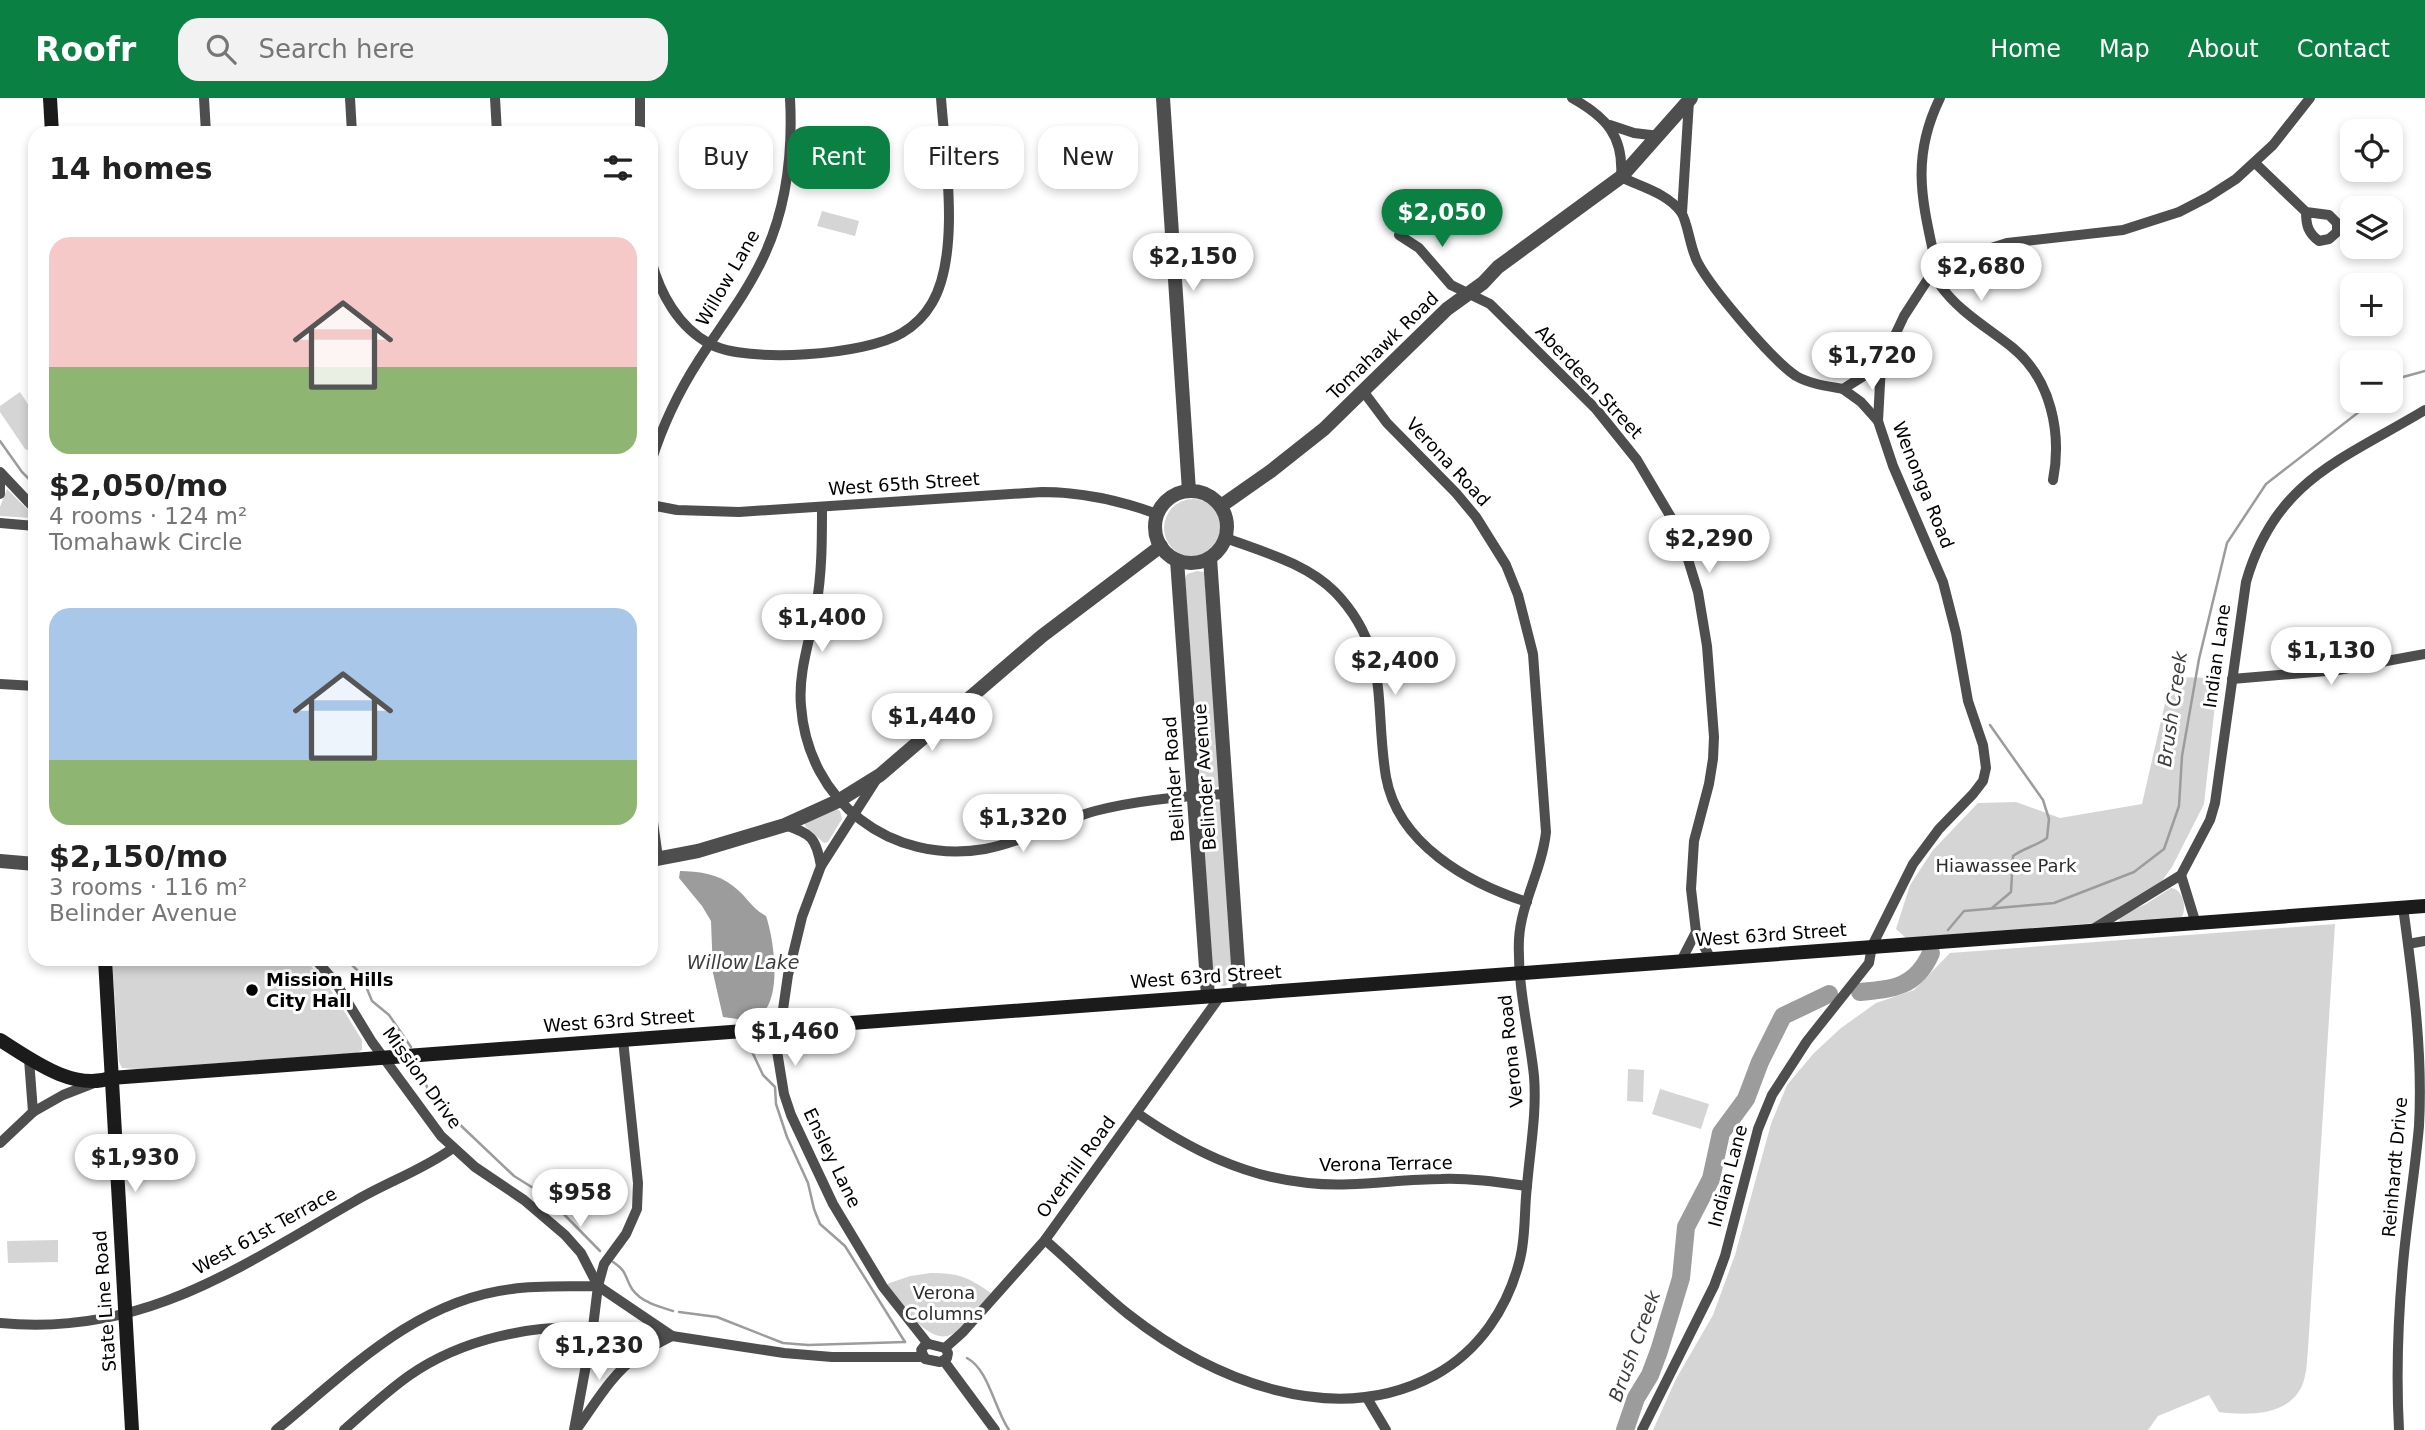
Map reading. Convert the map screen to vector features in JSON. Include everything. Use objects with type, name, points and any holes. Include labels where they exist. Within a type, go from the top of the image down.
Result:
[{"type":"main road","points":[[50,98],[52,126]]},
{"type":"main road","name":"West 63rd Street","points":[[0,1040],[46,1069],[75,1079],[107,1080],[782,1027],[1872,946],[2088,933],[2425,906]]},
{"type":"main road","name":"State Line Road","points":[[105,966],[107,1080],[132,1430]]},
{"type":"street","points":[[204,98],[206,126]]},
{"type":"street","points":[[350,98],[352,126]]},
{"type":"street","points":[[495,98],[497,126]]},
{"type":"street","points":[[640,98],[640,126]]},
{"type":"street","name":"Willow Lane","points":[[658,445],[674,406],[710,344],[740,300],[774,233],[788,178],[792,131],[790,98]]},
{"type":"street","points":[[658,285],[684,326],[710,344],[744,354],[810,353],[847,349],[884,342],[901,334],[920,318],[931,304],[941,281],[948,248],[941,98]]},
{"type":"street","points":[[1163,98],[1189,491]]},
{"type":"street","points":[[1572,98],[1610,125],[1634,133],[1659,136]]},
{"type":"street","points":[[1940,98],[1926,132],[1920,182],[1940,285],[1948,298],[2014,349],[2037,376],[2050,404],[2055,431],[2053,480]]},
{"type":"street","name":"Wenonga Road","points":[[1872,946],[1913,864],[1939,829],[1983,781],[1986,768],[1983,745],[1968,701],[1956,633],[1943,582],[1892,466],[1878,421],[1881,365],[1910,305],[1928,279],[1950,261],[2007,243],[2094,235],[2148,223],[2179,212],[2208,197],[2255,163],[2282,135],[2310,98]]},
{"type":"street","points":[[1690,100],[1682,213],[1690,246],[1698,263],[1764,344],[1795,375],[1808,382],[1843,389],[1861,402],[1878,421]]},
{"type":"street","name":"Tomahawk Road","points":[[1221,506],[1295,453],[1447,309],[1483,283],[1498,267],[1621,177],[1690,100]]},
{"type":"street","points":[[1610,125],[1622,161],[1621,177],[1662,195],[1682,213]]},
{"type":"street","points":[[2255,163],[2306,212]]},
{"type":"street","name":"Aberdeen Street","points":[[1399,235],[1419,248],[1451,285],[1490,304],[1617,433],[1651,482],[1672,519],[1686,553],[1704,624],[1714,737],[1709,784],[1691,861],[1691,889],[1696,932],[1711,959]]},
{"type":"street","points":[[1843,389],[1881,365]]},
{"type":"street","name":"Verona Road","points":[[1045,1240],[1128,1313],[1161,1337],[1211,1365],[1272,1390],[1325,1401],[1367,1398],[1421,1383],[1442,1371],[1478,1341],[1493,1323],[1510,1293],[1521,1256],[1534,1126],[1535,1088],[1522,1006],[1519,939],[1527,902],[1544,851],[1545,820],[1533,654],[1518,595],[1506,565],[1476,517],[1387,423],[1363,391]]},
{"type":"street","name":"Indian Lane","points":[[2181,875],[2210,820],[2215,803],[2246,582],[2266,530],[2291,497],[2323,470],[2425,410]]},
{"type":"street","points":[[0,473],[0,494]]},
{"type":"street","points":[[0,473],[28,502]]},
{"type":"street","points":[[1189,491],[1201,492],[1221,506],[1226,516],[1226,538],[1210,558],[1188,563],[1177,560],[1161,546],[1155,525],[1157,514],[1170,498],[1189,491]]},
{"type":"street","name":"West 65th Street","points":[[658,506],[677,510],[739,512],[1067,492],[1099,496],[1157,514]]},
{"type":"street","points":[[822,507],[820,585],[801,678],[800,702],[811,753],[821,776],[838,801],[854,814],[882,833],[916,847],[937,851],[968,851],[996,846],[1096,811],[1159,799],[1226,794]]},
{"type":"street","points":[[0,523],[28,525]]},
{"type":"street","points":[[1226,538],[1310,572],[1333,590],[1351,611],[1363,630],[1376,668],[1387,780],[1403,820],[1417,839],[1449,864],[1496,892],[1527,902]]},
{"type":"street","points":[[658,858],[698,850],[785,825],[838,801],[880,775],[1042,636],[1161,546]]},
{"type":"street","name":"Belinder Avenue","points":[[1210,558],[1240,994]]},
{"type":"street","name":"Belinder Road","points":[[1177,560],[1214,996]]},
{"type":"street","points":[[2232,679],[2338,670],[2425,654]]},
{"type":"street","points":[[0,684],[28,686]]},
{"type":"street","name":"Ensley Lane","points":[[880,775],[821,866],[796,940],[777,1051],[784,1094],[810,1157],[855,1243],[888,1293],[928,1344]]},
{"type":"street","points":[[785,825],[807,832],[818,846],[821,866]]},
{"type":"street","points":[[0,861],[28,863]]},
{"type":"street","points":[[2088,933],[2181,875],[2196,924]]},
{"type":"street","name":"Reinhardt Drive","points":[[2399,1430],[2400,1306],[2421,1151],[2418,1020],[2403,908]]},
{"type":"street","points":[[1681,961],[1696,932]]},
{"type":"street","points":[[2408,944],[2425,941]]},
{"type":"street","name":"Indian Lane","points":[[1642,1430],[1714,1286],[1725,1256],[1758,1129],[1772,1095],[1807,1041],[1869,963],[1872,946]]},
{"type":"street","name":"Mission Drive","points":[[321,966],[427,1118],[453,1148],[475,1167],[524,1200],[565,1235],[582,1253],[598,1286]]},
{"type":"street","name":"Overhill Road","points":[[945,1348],[963,1332],[1045,1240],[1137,1113],[1214,996]]},
{"type":"street","points":[[575,1430],[598,1286],[604,1264],[626,1234],[637,1209],[638,1183],[623,1040]]},
{"type":"street","points":[[29,1059],[33,1112]]},
{"type":"street","points":[[0,1143],[33,1112],[62,1095],[107,1080]]},
{"type":"street","name":"Verona Terrace","points":[[1137,1113],[1176,1139],[1217,1160],[1286,1180],[1344,1185],[1444,1179],[1527,1186]]},
{"type":"street","name":"West 61st Terrace","points":[[0,1323],[64,1325],[110,1318],[191,1292],[225,1276],[357,1199],[428,1164],[453,1148]]},
{"type":"street","points":[[276,1430],[394,1335],[425,1316],[456,1302],[512,1289],[598,1286],[672,1336]]},
{"type":"street","points":[[344,1430],[412,1374],[454,1351],[517,1333],[593,1327],[784,1353],[832,1357],[924,1357],[935,1362],[944,1361]]},
{"type":"street","points":[[575,1430],[618,1373],[638,1356],[672,1336]]},
{"type":"street","points":[[924,1357],[921,1350],[928,1344],[936,1344],[945,1348],[948,1353],[944,1361]]},
{"type":"street","points":[[944,1361],[995,1430]]},
{"type":"street","points":[[1367,1398],[1386,1430]]},
{"type":"green space","points":[[822,211],[859,221],[855,236],[817,226]]},
{"type":"green space","points":[[20,392],[28,404],[28,450],[0,412],[0,406]]},
{"type":"green space","points":[[7,489],[28,510],[28,518],[0,516],[0,507]]},
{"type":"green space","points":[[1193,499],[1204,501],[1217,512],[1222,528],[1220,539],[1209,552],[1193,557],[1182,555],[1169,544],[1164,528],[1166,517],[1177,504]]},
{"type":"green space","points":[[1204,572],[1220,786],[1210,789],[1200,785],[1185,579],[1187,574]]},
{"type":"green space","name":"Hiawassee Park","points":[[2171,677],[2218,678],[2204,804],[2172,867],[2159,885],[2097,923],[1906,938],[1896,929],[1910,885],[1933,850],[1978,803],[2016,802],[2060,818],[2142,804]]},
{"type":"green space","points":[[1204,803],[1222,803],[1234,980],[1225,986],[1218,985],[1213,978],[1201,809]]},
{"type":"green space","points":[[835,808],[840,811],[842,819],[828,842],[824,843],[805,826],[805,822]]},
{"type":"green space","points":[[2171,888],[2183,899],[2182,917],[2120,922],[2122,915]]},
{"type":"green space","points":[[2335,924],[2307,1363],[2300,1389],[2293,1399],[2271,1410],[2244,1414],[2219,1412],[2209,1395],[2158,1416],[2148,1430],[1653,1430],[1676,1379],[1713,1315],[1735,1255],[1771,1124],[1787,1085],[1814,1053],[1841,1028],[1876,1003],[1914,990],[1950,953]]},
{"type":"green space","points":[[112,966],[311,966],[329,987],[362,1040],[362,1050],[357,1053],[138,1069],[122,1068],[119,1062]]},
{"type":"green space","points":[[1628,1069],[1644,1070],[1643,1102],[1627,1101]]},
{"type":"green space","points":[[1660,1089],[1709,1104],[1701,1129],[1652,1114]]},
{"type":"green space","points":[[58,1240],[58,1262],[8,1263],[7,1241]]},
{"type":"green space","name":"Verona Columns","points":[[931,1273],[963,1277],[991,1293],[965,1324],[947,1336],[939,1336],[921,1326],[887,1284],[910,1276]]},
{"type":"water","name":"Willow Lake","points":[[680,871],[715,876],[727,882],[766,916],[774,955],[774,986],[765,1011],[756,1018],[744,1020],[723,1017],[713,973],[711,921],[679,878]]},
{"type":"waterway","name":"Brush Creek","points":[[2403,377],[2425,371]]},
{"type":"waterway","name":"Brush Creek","points":[[1948,930],[1964,911],[2054,903],[2134,872],[2164,849],[2179,806],[2182,756],[2199,659],[2227,543],[2266,484],[2358,413]]},
{"type":"waterway","points":[[0,441],[28,478]]},
{"type":"waterway","points":[[1990,725],[2043,800],[2049,819],[2047,838],[2013,856],[2011,892],[1992,908]]},
{"type":"waterway","name":"Brush Creek","points":[[1860,992],[1903,984],[1918,973],[1931,953]]},
{"type":"waterway","points":[[353,966],[361,974],[372,1001],[389,1015],[411,1047]]},
{"type":"waterway","name":"Brush Creek","points":[[1625,1430],[1636,1398],[1650,1375],[1659,1351],[1681,1278],[1686,1227],[1711,1179],[1721,1133],[1746,1099],[1760,1062],[1783,1016],[1829,994]]},
{"type":"waterway","points":[[747,1041],[763,1075],[775,1087],[776,1104],[787,1137],[808,1183],[820,1224],[845,1246],[905,1342]]},
{"type":"waterway","points":[[418,1065],[429,1092],[455,1120],[514,1176],[546,1196],[600,1251]]},
{"type":"waterway","points":[[613,1262],[618,1265],[640,1297],[673,1311]]},
{"type":"waterway","points":[[679,1312],[717,1317],[783,1343],[808,1345],[905,1342]]},
{"type":"waterway","points":[[967,1358],[981,1371],[1009,1430]]},
{"type":"place","name":"Mission Hills City Hall","points":[[252,990]]}]
